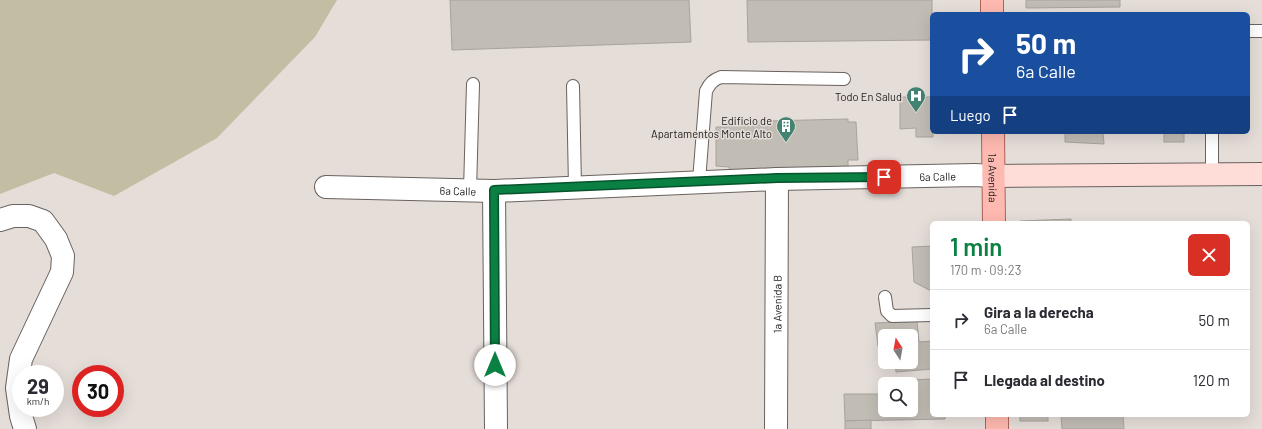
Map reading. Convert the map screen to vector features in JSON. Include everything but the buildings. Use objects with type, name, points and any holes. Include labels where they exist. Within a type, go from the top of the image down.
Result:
[{"type":"main road","points":[[992,0],[992,12]]},
{"type":"main road","name":"1a Avenida","points":[[993,134],[994,221]]},
{"type":"main road","points":[[997,417],[997,429]]},
{"type":"street","name":"6a Calle","points":[[326,187],[494,190],[777,178],[975,175],[1262,174]]},
{"type":"street","name":"1a Avenida B","points":[[776,429],[777,178]]},
{"type":"street","points":[[494,190],[496,429]]},
{"type":"street","points":[[0,220],[13,216],[29,216],[43,221],[56,239],[63,256],[62,272],[21,359],[17,388],[20,416],[25,429]]},
{"type":"lane","points":[[1250,32],[1262,31]]},
{"type":"lane","points":[[699,181],[706,91],[714,80],[722,77],[844,79]]},
{"type":"lane","points":[[470,190],[473,84]]},
{"type":"lane","points":[[573,86],[575,187]]},
{"type":"lane","points":[[1212,134],[1212,175]]},
{"type":"lane","points":[[885,297],[887,312],[892,316],[930,315]]},
{"type":"shaded area","points":[[0,0],[337,0],[315,37],[217,138],[114,196],[54,173],[0,194]]},
{"type":"place","name":"Todo En Salud","points":[[916,113]]},
{"type":"place","name":"Edificio de Apartamentos Monte Alto","points":[[786,143]]},
{"type":"route","points":[[495,365],[494,190],[777,178],[884,177]]}]
